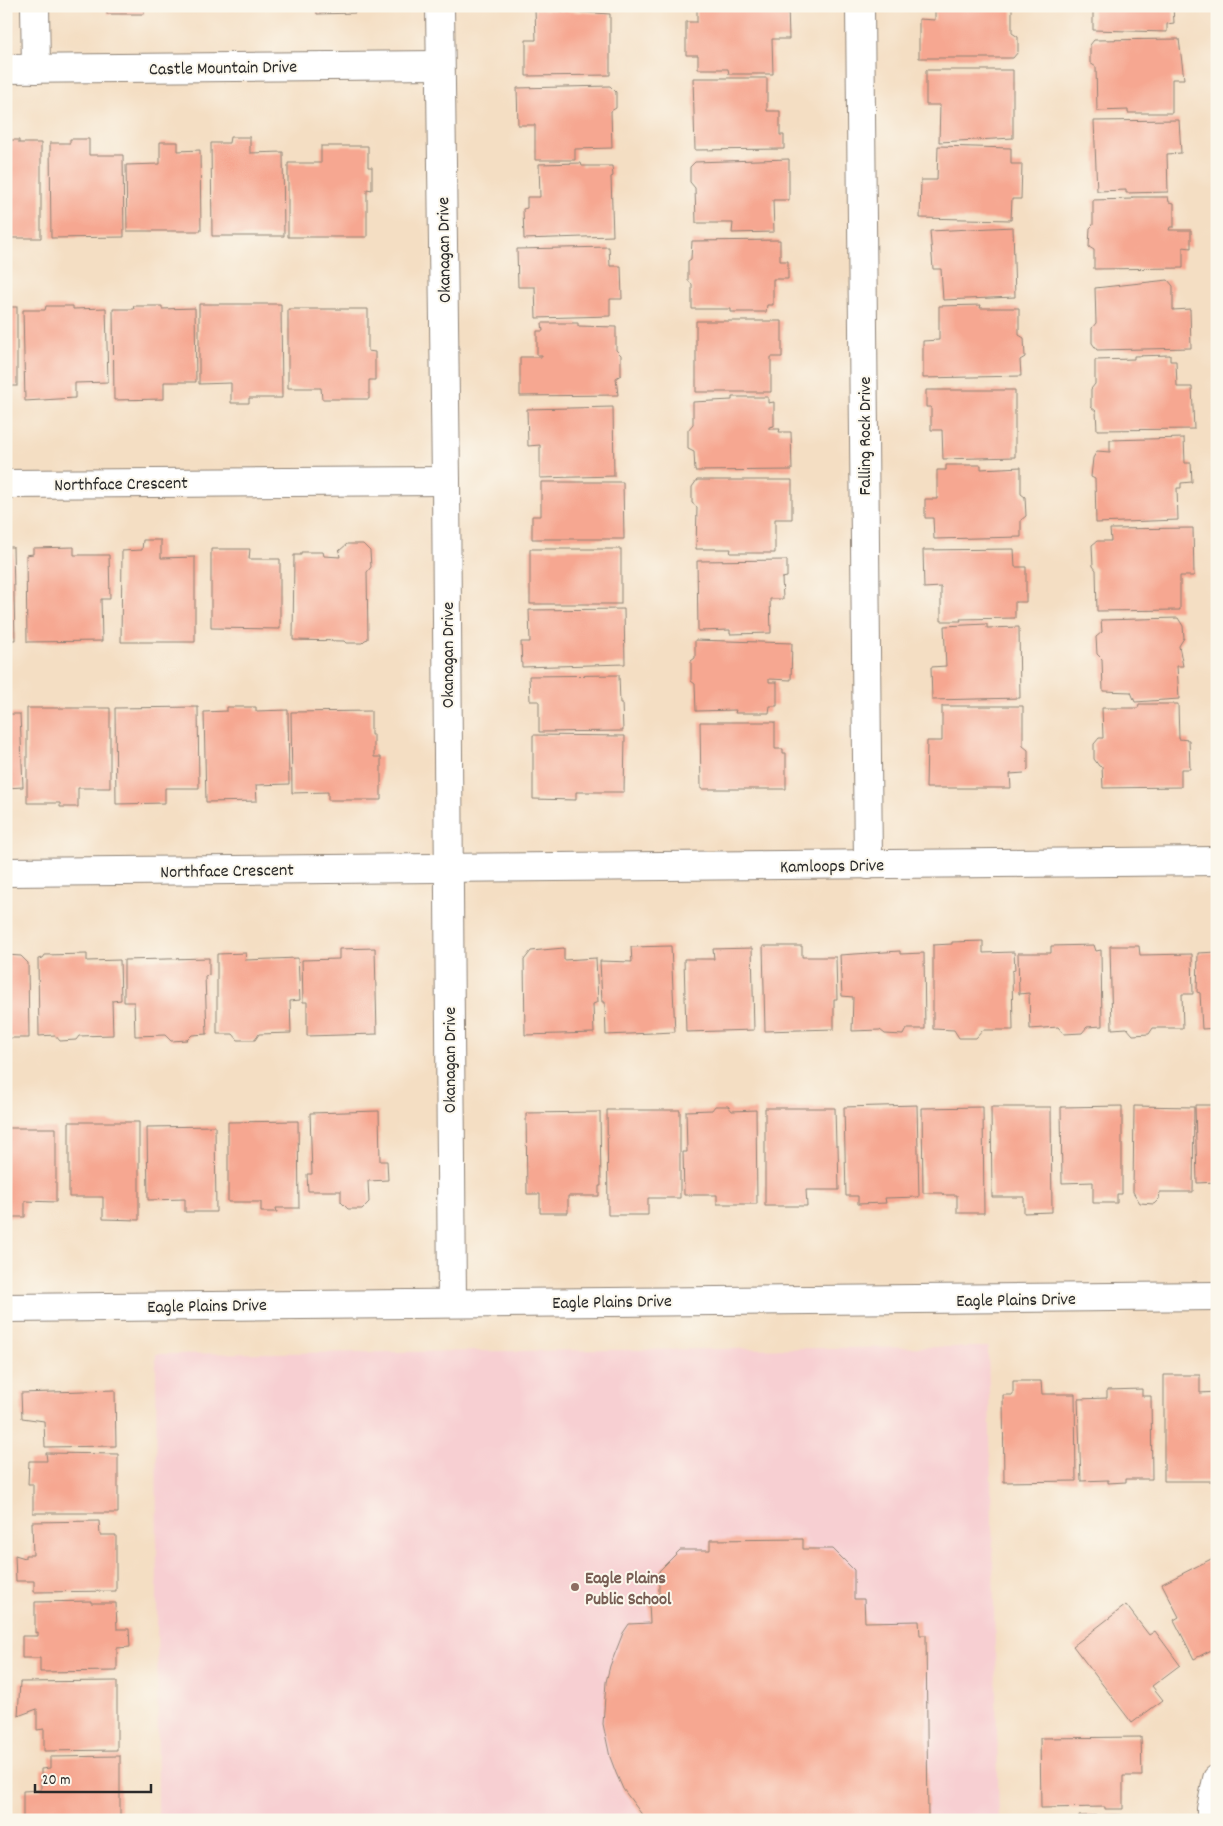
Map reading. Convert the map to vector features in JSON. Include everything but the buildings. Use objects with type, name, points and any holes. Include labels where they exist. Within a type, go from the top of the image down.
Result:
[{"type":"street","points":[[35,6],[36,69]]},
{"type":"street","name":"Okanagan Drive","points":[[440,6],[446,480],[452,1303]]},
{"type":"street","name":"Falling Rock Drive","points":[[860,6],[868,865]]},
{"type":"street","name":"Castle Mountain Drive","points":[[6,69],[440,65]]},
{"type":"street","name":"Northface Crescent","points":[[6,484],[446,480]]},
{"type":"street","name":"Kamloops Drive","points":[[448,868],[1217,861]]},
{"type":"street","name":"Northface Crescent","points":[[6,872],[448,868]]},
{"type":"street","name":"Eagle Plains Drive","points":[[6,1308],[1217,1296]]},
{"type":"street","points":[[1211,1820],[1211,1809],[1217,1779]]},
{"type":"shaded area","name":"Eagle Plains Public School","points":[[988,1347],[999,1820],[158,1820],[156,1354]]},
{"type":"place","name":"Eagle Plains Public School","points":[[575,1587]]}]
